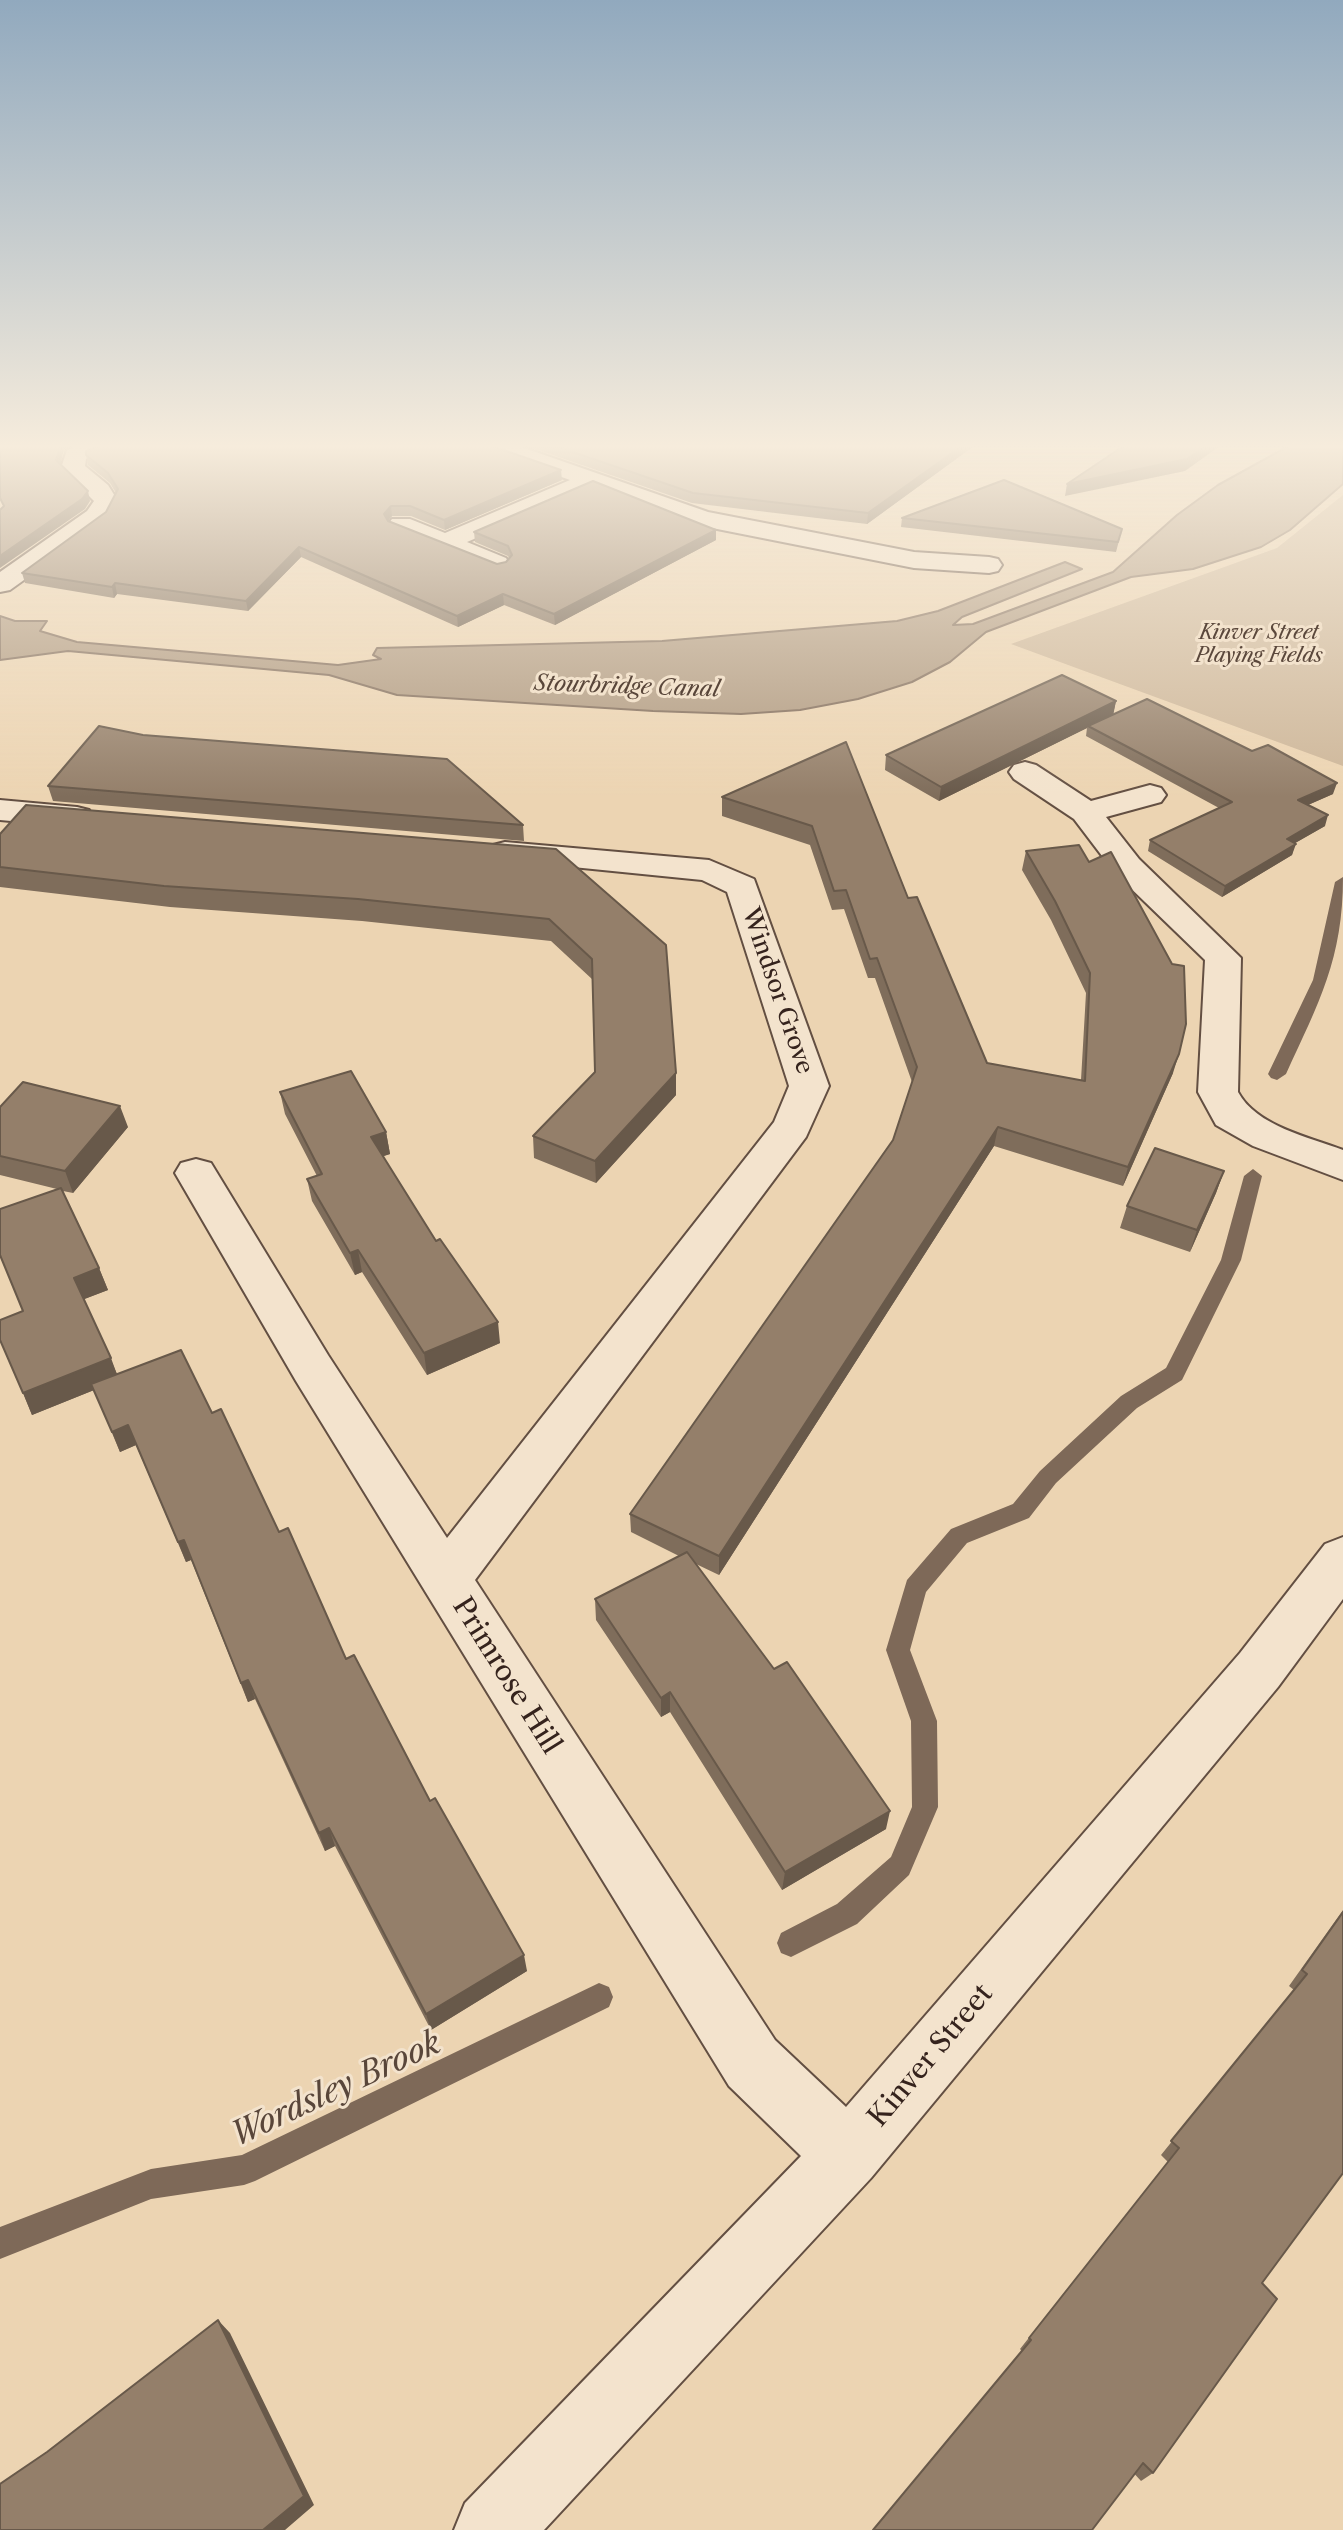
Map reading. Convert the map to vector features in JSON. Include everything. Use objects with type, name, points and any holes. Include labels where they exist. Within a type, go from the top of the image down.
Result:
[{"type":"street","points":[[0,584],[33,561]]},
{"type":"street","points":[[490,561],[497,564]]},
{"type":"street","points":[[900,586],[913,561]]},
{"type":"street","points":[[930,561],[989,565]]},
{"type":"street","points":[[1025,772],[1086,812],[1127,866],[1223,958],[1218,1092],[1230,1115],[1267,1136],[1343,1166]]},
{"type":"street","points":[[1086,812],[1150,795]]},
{"type":"street","points":[[0,810],[119,820]]},
{"type":"street","name":"Windsor Grove","points":[[445,1580],[792,1127],[809,1086],[742,886],[709,870],[475,850]]},
{"type":"street","name":"Primrose Hill","points":[[196,1173],[312,1368],[752,2063],[848,2155]]},
{"type":"street","name":"Kinver Street","points":[[492,2530],[848,2155],[1259,1670],[1343,1559]]},
{"type":"green space","name":"Kinver Street Playing Fields","points":[[1241,561],[1343,561],[1343,766],[1011,644]]},
{"type":"water","name":"Stourbridge Canal","points":[[1125,561],[1218,561],[1193,569],[1131,577],[986,632],[950,662],[912,682],[858,699],[800,710],[741,714],[653,711],[397,695],[329,675],[68,651],[0,660],[0,616],[15,621],[47,621],[40,631],[77,642],[338,665],[381,659],[373,655],[377,648],[662,641],[897,621],[938,611],[1065,562],[1082,569],[962,617],[953,625],[973,624],[1113,572]]},
{"type":"building","points":[[38,561],[285,561],[246,601],[115,583],[112,587],[22,573]]},
{"type":"building","points":[[331,561],[490,561],[497,564],[507,561],[656,561],[554,614],[503,594],[457,616]]},
{"type":"building","points":[[1062,675],[1116,701],[941,787],[886,755]]},
{"type":"building","points":[[1147,699],[1252,751],[1268,745],[1337,783],[1298,800],[1328,815],[1287,839],[1296,844],[1225,886],[1150,840],[1232,802],[1088,726]]},
{"type":"building","points":[[99,726],[143,735],[447,759],[523,825],[48,786]]},
{"type":"building","points":[[846,742],[908,898],[917,897],[987,1063],[1085,1081],[1090,973],[1055,901],[1026,851],[1079,845],[1089,862],[1111,852],[1172,964],[1184,966],[1186,1024],[1179,1054],[1128,1167],[998,1127],[719,1556],[630,1514],[893,1140],[917,1067],[877,958],[870,959],[846,890],[834,891],[812,826],[722,797]]},
{"type":"building","points":[[26,805],[556,849],[666,945],[676,1073],[595,1161],[533,1136],[595,1072],[592,959],[549,919],[358,899],[164,886],[0,867],[0,834]]},
{"type":"building","points":[[351,1071],[386,1132],[371,1137],[436,1241],[440,1239],[498,1322],[424,1353],[358,1250],[350,1253],[307,1179],[322,1174],[280,1092]]},
{"type":"building","points":[[23,1082],[120,1106],[65,1171],[0,1156],[0,1107]]},
{"type":"building","points":[[1155,1148],[1224,1171],[1197,1230],[1127,1206]]},
{"type":"building","points":[[61,1188],[99,1268],[74,1278],[111,1358],[23,1393],[0,1340],[0,1320],[23,1311],[0,1255],[0,1209]]},
{"type":"building","points":[[181,1350],[212,1413],[221,1409],[279,1532],[288,1528],[346,1659],[354,1655],[430,1801],[435,1798],[524,1955],[426,2014],[329,1828],[319,1833],[248,1680],[241,1683],[184,1540],[178,1542],[128,1425],[112,1432],[91,1384]]},
{"type":"building","points":[[687,1552],[774,1669],[787,1662],[890,1811],[785,1872],[670,1692],[661,1698],[595,1599]]},
{"type":"building","points":[[1343,1912],[1343,2173],[1262,2283],[1277,2299],[1153,2473],[1143,2463],[1092,2530],[873,2530],[1031,2340],[1029,2338],[1179,2148],[1171,2141],[1307,1974],[1302,1970]]},
{"type":"building","points":[[218,2320],[304,2496],[263,2530],[0,2530],[0,2484],[47,2452]]},
{"type":"waterway","name":"Wordsley Brook","points":[[1277,1074],[1321,980],[1343,882]]},
{"type":"waterway","name":"Wordsley Brook","points":[[791,1943],[847,1914],[900,1866],[925,1807],[924,1721],[898,1650],[915,1587],[959,1536],[1021,1511],[1048,1477],[1129,1402],[1174,1374],[1231,1260],[1253,1176]]},
{"type":"waterway","name":"Wordsley Brook","points":[[0,2243],[151,2184],[244,2170],[599,1997]]}]
